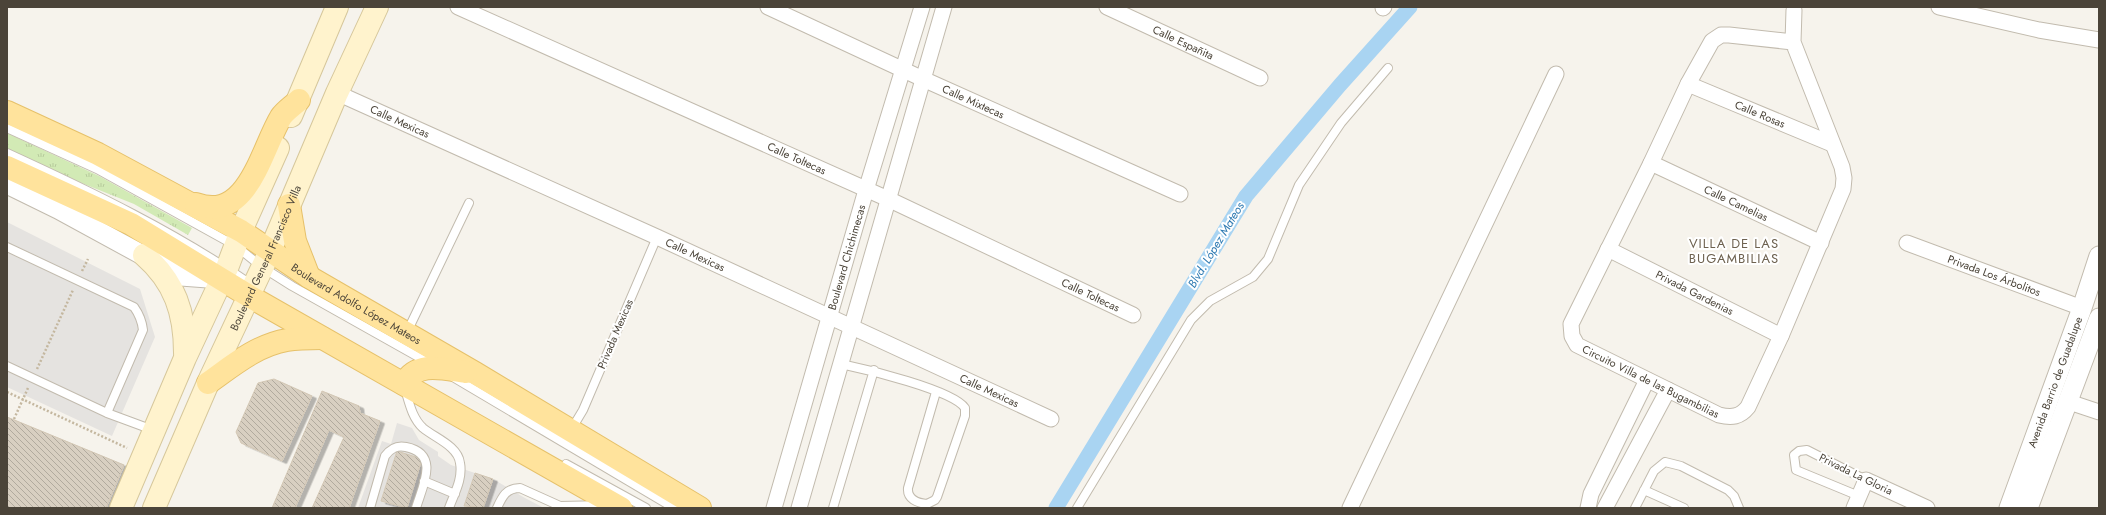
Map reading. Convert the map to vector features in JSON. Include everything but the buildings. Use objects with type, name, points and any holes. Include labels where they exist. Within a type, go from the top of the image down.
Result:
[{"type":"main road","points":[[121,508],[154,430],[224,274],[299,100],[337,7]]},
{"type":"main road","name":"Boulevard General Francisco Villa","points":[[154,508],[208,383],[259,278],[337,93],[377,7]]},
{"type":"main road","points":[[162,189],[203,207],[221,206],[234,201],[245,189],[282,116],[299,100]]},
{"type":"main road","name":"Boulevard Adolfo López Mateos","points":[[7,112],[98,154],[162,189],[238,239],[259,278],[327,336],[618,506]]},
{"type":"main road","name":"Boulevard Adolfo López Mateos","points":[[7,167],[131,224],[224,274],[259,278],[309,277],[475,373],[700,508]]},
{"type":"main road","points":[[289,205],[295,241],[309,277]]},
{"type":"main road","points":[[144,255],[163,274],[175,292],[184,320],[186,358]]},
{"type":"main road","points":[[208,383],[239,361],[273,343],[327,336]]},
{"type":"main road","points":[[405,381],[420,369],[429,367],[475,373]]},
{"type":"street","name":"Calle Toltecas","points":[[458,7],[888,200],[1133,315]]},
{"type":"street","name":"Calle Mixtecas","points":[[768,7],[904,69],[923,80],[1180,194]]},
{"type":"street","name":"Boulevard Chichimecas","points":[[774,508],[866,190],[922,7]]},
{"type":"street","points":[[799,508],[944,7]]},
{"type":"street","name":"Calle Españita","points":[[1107,7],[1260,78]]},
{"type":"street","points":[[1943,7],[2031,29],[2099,40]]},
{"type":"street","name":"Circuito Villa de las Bugambilias","points":[[1792,42],[1721,35],[1712,40],[1688,84],[1571,324],[1572,336],[1577,345],[1719,415],[1736,417],[1743,413],[1748,407],[1822,243],[1838,203],[1844,178],[1842,167],[1792,42],[1794,10]]},
{"type":"street","points":[[1350,508],[1556,74]]},
{"type":"street","name":"Calle Rosas","points":[[1688,84],[1832,144]]},
{"type":"street","name":"Calle Mexicas","points":[[337,93],[657,237],[1051,419]]},
{"type":"street","name":"Calle Camelias","points":[[1651,162],[1822,243]]},
{"type":"street","points":[[7,184],[144,255],[181,276],[224,274]]},
{"type":"street","name":"Privada Los Árbolitos","points":[[1907,243],[2082,308]]},
{"type":"street","name":"Privada Gardenias","points":[[1608,250],[1781,336]]},
{"type":"street","name":"Avenida Barrio de Guadalupe","points":[[2009,508],[2082,308],[2099,256]]},
{"type":"street","name":"Avenida Barrio de Guadalupe","points":[[2028,508],[2069,402],[2099,318]]},
{"type":"street","points":[[1588,508],[1591,494],[1647,380]]},
{"type":"street","points":[[1605,508],[1668,390]]},
{"type":"street","points":[[2069,402],[2099,412]]},
{"type":"street","points":[[2032,448],[2049,455]]},
{"type":"street","points":[[1857,502],[1866,480]]},
{"type":"street","name":"Privada La Gloria","points":[[1866,480],[1927,508]]},
{"type":"lane","points":[[1077,508],[1191,320],[1210,301],[1253,277],[1268,259],[1299,185],[1341,123],[1388,68]]},
{"type":"lane","points":[[7,128],[97,169],[238,239]]},
{"type":"lane","points":[[7,153],[101,196],[183,240],[224,274]]},
{"type":"lane","points":[[407,333],[469,203]]},
{"type":"lane","name":"Privada Mexicas","points":[[571,431],[583,410],[657,237]]},
{"type":"lane","points":[[7,247],[134,306],[142,323],[143,330],[138,346],[107,413]]},
{"type":"lane","points":[[259,278],[440,369],[674,508]]},
{"type":"lane","points":[[841,364],[874,370],[936,392],[963,404],[966,412],[937,497],[935,500],[927,504],[912,499],[909,496],[908,488],[936,392]]},
{"type":"lane","points":[[7,366],[107,413],[154,430]]},
{"type":"lane","points":[[833,508],[874,370]]},
{"type":"lane","points":[[405,381],[491,423]]},
{"type":"lane","points":[[405,381],[410,406],[422,427],[457,455],[460,463],[460,475],[455,494],[449,508]]},
{"type":"lane","points":[[370,508],[381,467],[390,450],[396,447],[404,446],[423,454],[427,466],[416,508]]},
{"type":"lane","name":"Privada La Gloria","points":[[1857,502],[1796,470],[1794,456],[1799,451],[1807,450],[1866,480]]},
{"type":"lane","points":[[560,461],[646,508]]},
{"type":"lane","points":[[1634,508],[1659,465],[1665,462],[1672,463],[1728,490],[1734,496],[1739,508]]},
{"type":"lane","points":[[424,481],[455,494]]},
{"type":"lane","points":[[497,508],[506,492],[513,488],[520,488],[560,506],[618,506]]},
{"type":"lane","points":[[1644,490],[1684,508]]},
{"type":"path","points":[[14,419],[61,313],[88,258]]},
{"type":"path","points":[[7,392],[144,456]]},
{"type":"green space","points":[[7,133],[99,176],[192,228],[188,235],[134,204],[59,174],[7,149]]},
{"type":"shaded area","points":[[7,222],[140,289],[155,337],[112,436],[7,387]]},
{"type":"shaded area","points":[[397,423],[412,428],[419,440],[438,452],[438,456],[451,465],[475,473],[464,506],[468,508],[358,508],[382,441],[391,444]]},
{"type":"shaded area","points":[[493,479],[525,498],[544,508],[483,508]]},
{"type":"waterway","name":"Blvd. López Mateos","points":[[1056,508],[1246,196],[1340,85],[1410,7]]},
{"type":"district","name":"VILLA DE LAS BUGAMBILIAS","points":[[1734,250]]}]
